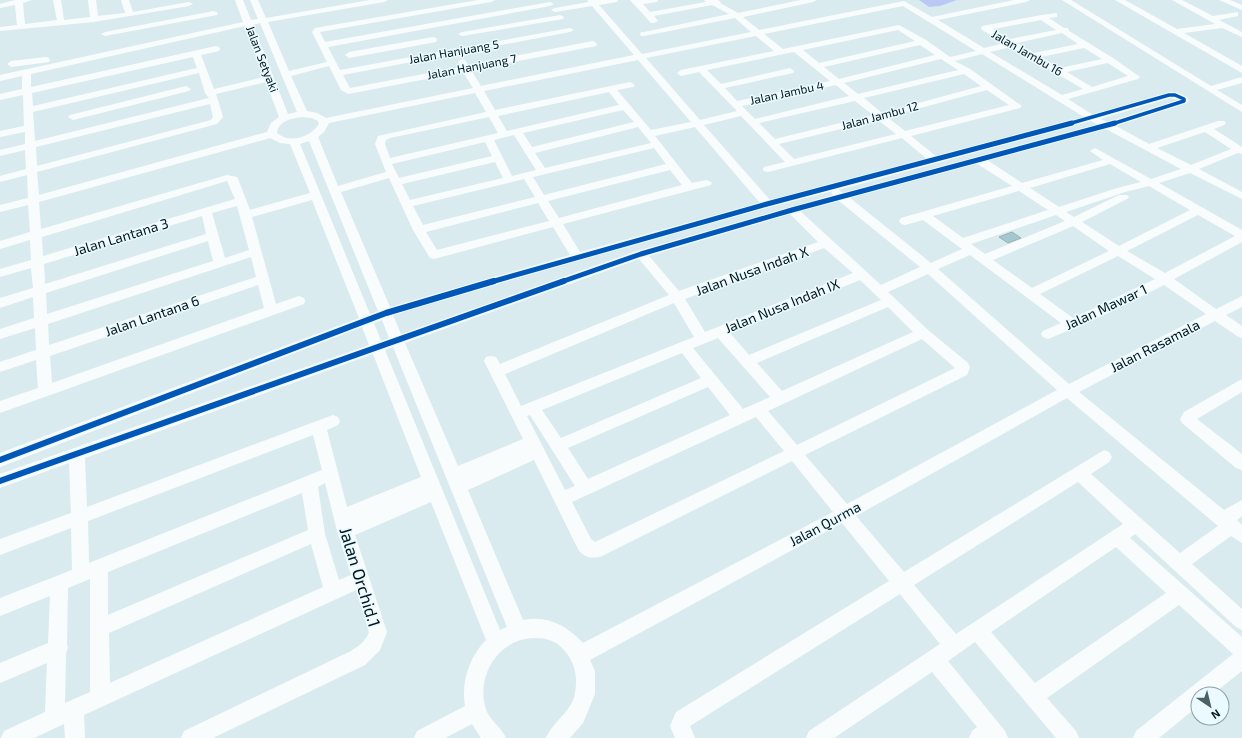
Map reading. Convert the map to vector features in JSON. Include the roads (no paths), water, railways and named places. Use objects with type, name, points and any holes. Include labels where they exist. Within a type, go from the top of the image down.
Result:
[{"type":"street","points":[[0,6],[28,0]]},
{"type":"street","points":[[57,0],[61,23]]},
{"type":"street","points":[[92,0],[94,20]]},
{"type":"street","points":[[125,0],[130,15]]},
{"type":"street","points":[[160,0],[163,9]]},
{"type":"street","name":"Jalan Setyaki","points":[[239,0],[285,119]]},
{"type":"street","points":[[254,0],[303,114]]},
{"type":"street","points":[[2,78],[248,23],[384,0]]},
{"type":"street","points":[[426,0],[440,25]]},
{"type":"street","points":[[337,73],[316,32],[318,30],[491,0]]},
{"type":"street","points":[[323,45],[454,22],[614,0]]},
{"type":"street","points":[[635,2],[654,0]]},
{"type":"street","points":[[649,15],[709,1],[725,0]]},
{"type":"street","points":[[644,34],[813,0]]},
{"type":"street","points":[[932,19],[1026,0]]},
{"type":"street","points":[[1066,0],[1242,109]]},
{"type":"street","points":[[1119,0],[1242,64]]},
{"type":"street","points":[[1131,0],[1179,32],[1242,70]]},
{"type":"street","points":[[1179,2],[1195,0]]},
{"type":"street","points":[[1223,0],[1242,8]]},
{"type":"street","points":[[19,1],[22,27]]},
{"type":"street","points":[[709,1],[739,15],[760,32],[817,66],[935,160]]},
{"type":"street","points":[[324,121],[760,32],[902,1],[1092,118],[1241,195]]},
{"type":"street","points":[[0,29],[130,15],[163,9],[189,2],[192,17]]},
{"type":"street","points":[[592,2],[767,204]]},
{"type":"street","points":[[635,2],[663,30]]},
{"type":"street","points":[[1179,2],[1223,25],[1240,32]]},
{"type":"street","points":[[462,34],[553,8]]},
{"type":"street","points":[[553,8],[576,38]]},
{"type":"street","points":[[105,34],[214,13]]},
{"type":"street","name":"Jalan Jambu 16","points":[[1054,15],[985,28],[1089,89]]},
{"type":"street","points":[[1212,19],[1225,16],[1236,17]]},
{"type":"street","points":[[1042,17],[1065,30],[1134,77]]},
{"type":"street","points":[[454,22],[472,48]]},
{"type":"street","points":[[681,73],[910,24]]},
{"type":"street","points":[[1179,32],[1223,25]]},
{"type":"street","points":[[427,27],[442,54]]},
{"type":"street","points":[[768,169],[1020,105],[989,87],[899,27]]},
{"type":"street","name":"Jalan Jambu 4","points":[[736,104],[982,51],[1065,30]]},
{"type":"street","name":"Jalan Hanjuang 7","points":[[337,73],[346,90],[352,91],[466,68],[576,38],[593,44]]},
{"type":"street","name":"Jalan Hanjuang 5","points":[[337,73],[472,48],[576,38]]},
{"type":"street","points":[[349,54],[433,40]]},
{"type":"street","points":[[344,41],[355,70]]},
{"type":"street","points":[[817,66],[923,42]]},
{"type":"street","points":[[1034,56],[1088,45]]},
{"type":"street","points":[[0,97],[216,48]]},
{"type":"street","points":[[456,51],[504,134]]},
{"type":"street","points":[[2,78],[17,52]]},
{"type":"street","points":[[0,179],[214,122],[218,117],[196,53]]},
{"type":"street","points":[[11,64],[109,54]]},
{"type":"street","points":[[770,54],[809,88]]},
{"type":"street","points":[[285,72],[331,60]]},
{"type":"street","points":[[1060,72],[1110,60]]},
{"type":"street","points":[[701,69],[792,163]]},
{"type":"street","points":[[28,110],[202,70]]},
{"type":"street","points":[[752,122],[967,71]]},
{"type":"street","points":[[26,73],[45,391]]},
{"type":"street","points":[[181,74],[193,105]]},
{"type":"street","points":[[718,87],[794,75]]},
{"type":"street","points":[[1059,99],[1089,89],[1147,75]]},
{"type":"street","points":[[0,153],[193,105],[211,94],[268,76]]},
{"type":"street","points":[[1210,89],[1242,80]]},
{"type":"street","points":[[630,85],[387,136],[380,141],[391,171],[419,230],[429,257],[707,183]]},
{"type":"street","name":"Jalan Jambu 12","points":[[772,143],[989,87]]},
{"type":"street","points":[[73,117],[186,89]]},
{"type":"street","points":[[611,89],[649,134],[655,145],[689,187]]},
{"type":"street","points":[[0,460],[386,313],[577,257],[767,204],[837,193],[978,159],[1107,126],[1184,101],[1184,99],[1175,95],[1169,95],[1092,118],[935,160],[837,193],[792,210],[641,254],[0,481]]},
{"type":"street","points":[[71,100],[76,135]]},
{"type":"street","points":[[333,187],[391,171],[488,138],[626,106]]},
{"type":"street","points":[[649,134],[744,113]]},
{"type":"street","points":[[272,134],[273,128],[285,119],[303,114],[319,117],[324,121]]},
{"type":"street","points":[[0,208],[272,134],[282,140],[294,141],[312,136],[323,128],[324,121]]},
{"type":"street","points":[[1150,147],[1221,123]]},
{"type":"street","points":[[530,152],[639,124]]},
{"type":"street","points":[[0,134],[29,128]]},
{"type":"street","points":[[1206,128],[1241,150]]},
{"type":"street","points":[[517,131],[542,172]]},
{"type":"street","points":[[312,136],[518,630]]},
{"type":"street","points":[[488,138],[509,180]]},
{"type":"street","points":[[294,141],[496,642]]},
{"type":"street","points":[[407,204],[655,145]]},
{"type":"street","points":[[880,291],[929,268],[966,246],[1121,190],[1132,189],[1149,182],[1192,170],[1241,150]]},
{"type":"street","points":[[1094,152],[1242,236]]},
{"type":"street","points":[[391,171],[498,158]]},
{"type":"street","points":[[978,159],[1118,252],[1164,279],[1215,316],[1242,333]]},
{"type":"street","points":[[905,220],[1110,161]]},
{"type":"street","points":[[419,230],[672,166]]},
{"type":"street","points":[[527,176],[577,257]]},
{"type":"street","points":[[0,245],[227,178],[234,180],[244,208],[254,252],[271,310]]},
{"type":"street","points":[[983,259],[1073,222],[1128,195],[1131,193],[1132,189]]},
{"type":"street","name":"Jalan Lantana 3","points":[[0,273],[206,212],[244,208],[314,191]]},
{"type":"street","points":[[837,193],[929,268],[1068,391],[1233,527]]},
{"type":"street","points":[[517,414],[585,545],[590,550],[596,550],[962,371],[963,367],[884,304],[826,243],[792,210]]},
{"type":"street","points":[[1030,294],[1118,252],[1197,211]]},
{"type":"street","points":[[206,212],[220,263]]},
{"type":"street","points":[[924,215],[1072,324]]},
{"type":"street","points":[[0,303],[212,236]]},
{"type":"street","name":"Jalan Mawar 1","points":[[1048,334],[1072,324],[1164,279],[1242,236]]},
{"type":"street","name":"Jalan Nusa Indah X","points":[[517,414],[494,366],[826,243]]},
{"type":"street","points":[[0,334],[254,252]]},
{"type":"street","points":[[641,254],[678,297],[702,338]]},
{"type":"street","points":[[858,276],[880,291],[921,334]]},
{"type":"street","name":"Jalan Nusa Indah IX","points":[[517,414],[858,276]]},
{"type":"street","name":"Jalan Lantana 6","points":[[0,367],[262,279]]},
{"type":"street","points":[[0,407],[299,301]]},
{"type":"street","name":"Jalan Rasamala","points":[[1068,391],[1242,301]]},
{"type":"street","points":[[748,361],[884,304]]},
{"type":"street","points":[[720,331],[780,399]]},
{"type":"street","points":[[562,499],[921,334]]},
{"type":"street","points":[[684,346],[740,417]]},
{"type":"street","points":[[559,445],[711,380]]},
{"type":"street","points":[[1242,385],[1189,416],[1187,419],[1242,463]]},
{"type":"street","name":"Jalan Qurma","points":[[580,655],[844,514],[1068,391]]},
{"type":"street","points":[[533,408],[559,445],[585,488]]},
{"type":"street","points":[[758,409],[954,646]]},
{"type":"street","points":[[0,547],[333,421]]},
{"type":"street","name":"Jalan Orchid.1","points":[[191,738],[358,658],[367,652],[376,640],[378,632],[343,524],[332,474],[318,426]]},
{"type":"street","points":[[456,481],[535,447]]},
{"type":"street","points":[[77,454],[81,575]]},
{"type":"street","points":[[685,738],[680,726],[683,719],[1079,474],[1104,457]]},
{"type":"street","points":[[0,607],[332,474]]},
{"type":"street","points":[[1079,474],[1242,621]]},
{"type":"street","points":[[309,484],[317,534],[333,591]]},
{"type":"street","points":[[343,524],[433,486]]},
{"type":"street","points":[[1179,564],[1233,527],[1242,507]]},
{"type":"street","points":[[816,738],[1135,525]]},
{"type":"street","points":[[99,628],[317,534]]},
{"type":"street","points":[[1117,537],[1242,650]]},
{"type":"street","points":[[99,568],[100,696]]},
{"type":"street","points":[[11,738],[55,717],[74,710],[100,696],[361,579]]},
{"type":"street","points":[[55,717],[59,648],[60,584]]},
{"type":"street","points":[[1034,696],[1180,593]]},
{"type":"street","points":[[496,738],[482,724],[476,711],[473,699],[476,674],[481,662],[496,642],[518,630],[542,628],[554,631],[569,641],[580,655],[585,666],[587,679],[586,693],[576,718],[564,735]]},
{"type":"street","points":[[977,630],[1069,738]]},
{"type":"street","points":[[0,673],[59,648]]},
{"type":"street","points":[[934,659],[989,735]]},
{"type":"street","points":[[1208,686],[1242,659]]},
{"type":"street","points":[[1143,738],[1190,700]]},
{"type":"street","points":[[74,710],[75,738]]},
{"type":"street","points":[[424,738],[476,711]]},
{"type":"water","points":[[919,0],[957,0],[940,6],[929,7]]}]
